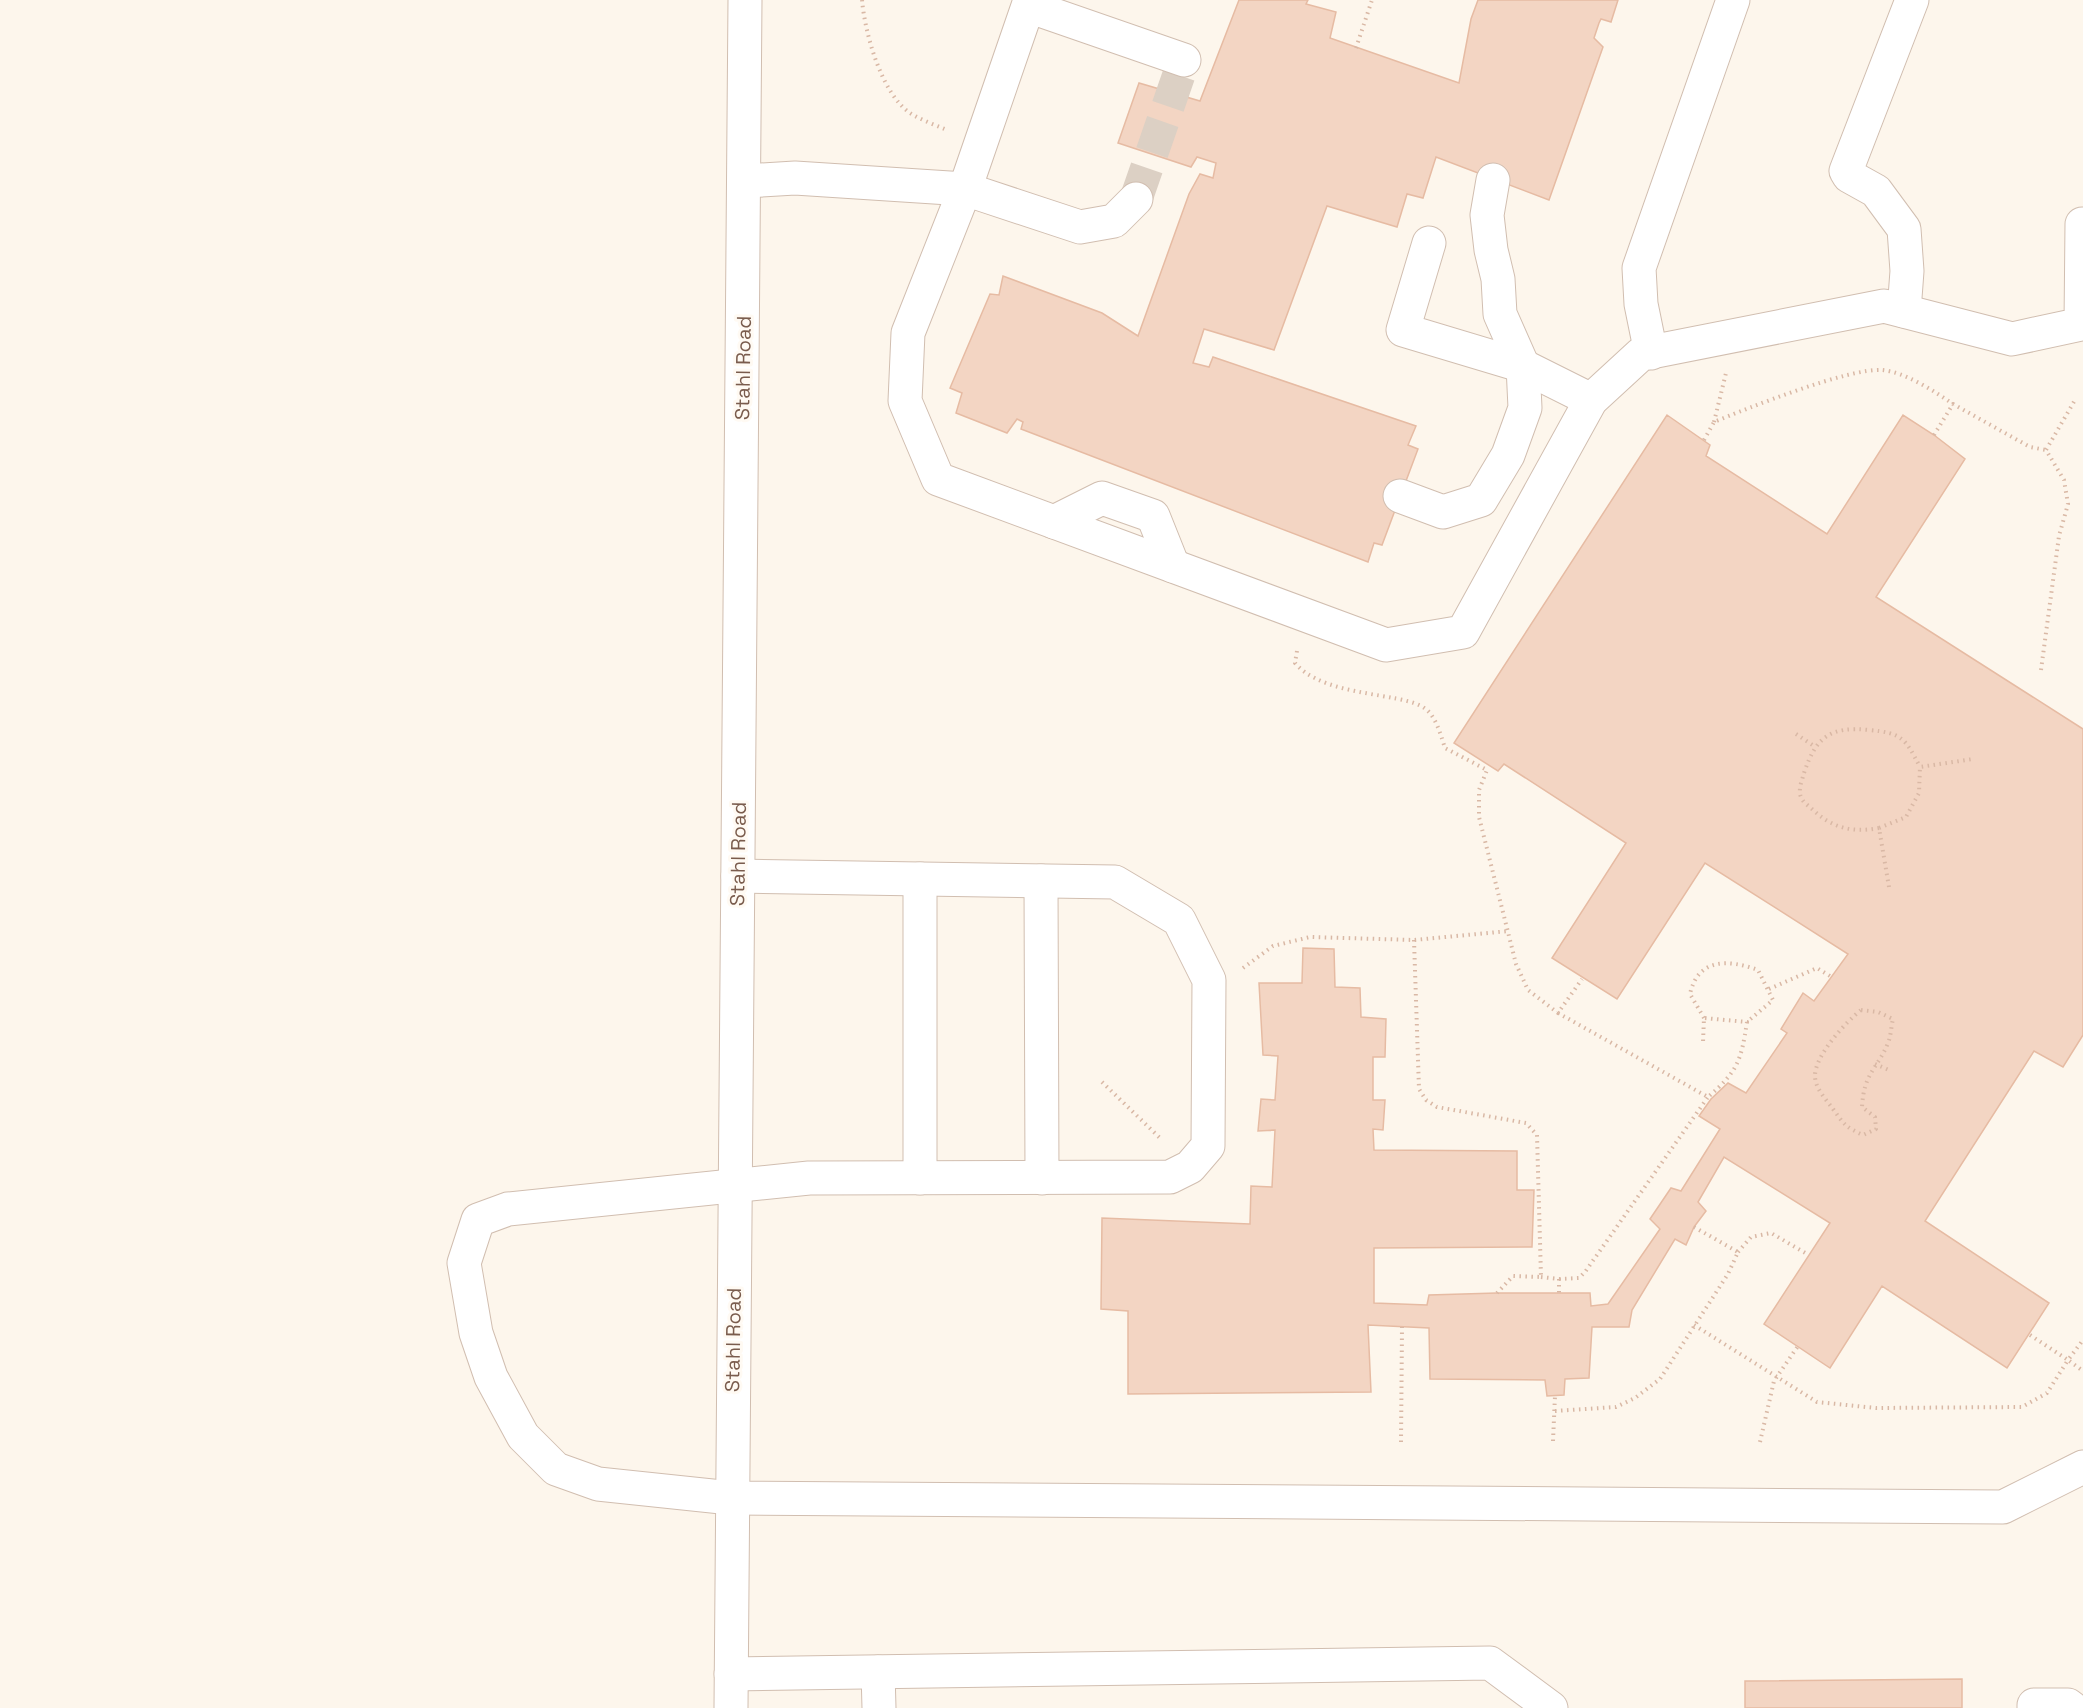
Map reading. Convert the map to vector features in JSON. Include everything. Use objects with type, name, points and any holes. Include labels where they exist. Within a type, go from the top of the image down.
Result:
[{"type":"street","name":"Stahl Road","points":[[730,1708],[745,0]]},
{"type":"street","points":[[1651,353],[1641,304],[1639,268],[1733,0]]},
{"type":"street","points":[[1904,311],[1906,271],[1904,228],[1876,191],[1849,176],[1846,171],[1912,0]]},
{"type":"street","points":[[1184,60],[1028,6],[965,189],[908,333],[905,401],[938,479],[1386,645],[1464,632],[1591,400],[1641,354],[1884,306],[2012,339],[2082,328],[2083,223]]},
{"type":"street","points":[[745,181],[795,178],[965,189],[1080,227],[1114,221],[1136,199]]},
{"type":"street","points":[[1400,496],[1443,512],[1481,500],[1508,455],[1525,408],[1523,366],[1500,314],[1498,279],[1491,250],[1487,215],[1493,180]]},
{"type":"street","points":[[1429,243],[1402,330],[1523,366],[1591,400]]},
{"type":"street","points":[[738,876],[1115,882],[1179,920],[1209,980],[1208,1146],[1190,1167],[1170,1177],[809,1178],[508,1209],[478,1220],[465,1263],[476,1333],[491,1377],[523,1436],[555,1469],[598,1484],[731,1498],[2003,1508],[2083,1467]]},
{"type":"street","points":[[920,879],[920,1178]]},
{"type":"street","points":[[1041,881],[1042,1178]]},
{"type":"street","points":[[731,1674],[1490,1663],[1551,1708]]},
{"type":"street","points":[[878,1672],[879,1708]]},
{"type":"street","points":[[2034,1708],[2034,1705],[2068,1705],[2072,1708]]},
{"type":"path","points":[[862,0],[874,55],[892,96],[909,112],[980,144]]},
{"type":"path","points":[[1356,48],[1372,0]]},
{"type":"path","points":[[1714,422],[1847,375],[1882,370],[1928,386],[1953,404],[2030,447],[2046,450],[2064,480],[2068,504],[2059,536],[2041,670]]},
{"type":"path","points":[[1704,440],[1714,422],[1726,371]]},
{"type":"path","points":[[2046,450],[2075,400]]},
{"type":"path","points":[[1934,435],[1953,404]]},
{"type":"path","points":[[1297,650],[1295,663],[1304,674],[1348,689],[1409,702],[1427,710],[1438,729],[1445,748],[1487,770],[1479,790],[1479,817],[1516,964],[1528,990],[1558,1012],[1708,1096]]},
{"type":"path","points":[[1862,729],[1894,732],[1909,746],[1920,767],[1919,793],[1906,817],[1879,828],[1859,831],[1827,823],[1802,799],[1800,787],[1814,746],[1834,732],[1862,729]]},
{"type":"path","points":[[1796,734],[1814,746]]},
{"type":"path","points":[[1920,767],[1972,759]]},
{"type":"path","points":[[1879,828],[1889,887]]},
{"type":"path","points":[[1243,974],[1243,966],[1273,946],[1310,937],[1414,940],[1509,931]]},
{"type":"path","points":[[1414,940],[1419,1089],[1426,1100],[1437,1107],[1526,1123],[1537,1135],[1541,1277]]},
{"type":"path","points":[[1497,1293],[1513,1276],[1559,1280],[1579,1278],[1585,1272],[1708,1096],[1730,1078],[1743,1053],[1747,1022],[1773,1000],[1758,969],[1738,962],[1720,963],[1704,969],[1694,979],[1690,994],[1704,1018],[1703,1042]]},
{"type":"path","points":[[1769,989],[1817,969],[1830,976]]},
{"type":"path","points":[[1558,1012],[1582,979]]},
{"type":"path","points":[[1862,1010],[1878,1012],[1893,1019],[1888,1042],[1875,1064],[1863,1091],[1862,1107],[1875,1117],[1876,1129],[1863,1135],[1845,1127],[1819,1091],[1815,1076],[1820,1059],[1845,1023],[1862,1010]]},
{"type":"path","points":[[1704,1018],[1747,1022]]},
{"type":"path","points":[[1875,1064],[1889,1070]]},
{"type":"path","points":[[1102,1082],[1161,1139]]},
{"type":"path","points":[[1694,1227],[1738,1252]]},
{"type":"path","points":[[1555,1411],[1616,1407],[1635,1398],[1660,1379],[1728,1274],[1738,1252],[1751,1237],[1771,1233],[1809,1255]]},
{"type":"path","points":[[1559,1280],[1559,1294]]},
{"type":"path","points":[[1694,1325],[1817,1402],[1876,1408],[2022,1407],[2047,1393],[2083,1340]]},
{"type":"path","points":[[1401,1442],[1402,1328]]},
{"type":"path","points":[[2030,1335],[2083,1371]]},
{"type":"path","points":[[1760,1442],[1776,1378],[1798,1346]]},
{"type":"path","points":[[1553,1441],[1555,1396]]},
{"type":"building","points":[[1239,0],[1308,0],[1306,4],[1336,12],[1330,38],[1459,83],[1471,19],[1478,0],[1618,0],[1611,22],[1601,19],[1599,23],[1594,38],[1603,47],[1549,200],[1436,157],[1423,198],[1407,194],[1397,227],[1327,206],[1274,350],[1204,329],[1193,363],[1209,367],[1213,357],[1416,426],[1408,445],[1418,449],[1382,545],[1374,543],[1368,562],[1021,429],[1023,422],[1017,419],[1007,433],[956,413],[962,393],[950,388],[990,294],[999,295],[1003,276],[1102,313],[1138,336],[1189,194],[1200,174],[1213,178],[1216,163],[1197,157],[1191,167],[1118,143],[1139,83],[1200,101]]},
{"type":"building","points":[[1667,415],[1710,445],[1706,456],[1827,534],[1903,415],[1934,435],[1965,459],[1876,597],[2083,729],[2083,1035],[2063,1067],[2034,1051],[1925,1221],[2049,1303],[2007,1368],[1882,1286],[1830,1368],[1764,1324],[1830,1223],[1724,1157],[1698,1202],[1706,1211],[1694,1227],[1686,1245],[1675,1239],[1632,1310],[1629,1327],[1592,1327],[1589,1378],[1565,1379],[1564,1395],[1547,1396],[1545,1380],[1430,1379],[1429,1328],[1368,1325],[1371,1392],[1128,1394],[1128,1311],[1101,1309],[1102,1218],[1250,1224],[1251,1186],[1272,1187],[1275,1130],[1258,1131],[1261,1099],[1275,1100],[1278,1056],[1263,1055],[1259,983],[1302,983],[1303,948],[1334,949],[1335,987],[1360,988],[1361,1017],[1386,1019],[1385,1057],[1373,1057],[1373,1100],[1385,1100],[1383,1130],[1373,1129],[1374,1150],[1517,1151],[1517,1190],[1534,1190],[1532,1247],[1374,1248],[1374,1303],[1427,1305],[1429,1295],[1497,1293],[1590,1293],[1591,1306],[1608,1304],[1660,1229],[1650,1219],[1671,1188],[1681,1191],[1720,1129],[1699,1116],[1711,1099],[1728,1083],[1746,1093],[1787,1033],[1781,1029],[1803,993],[1814,1001],[1848,954],[1705,863],[1617,999],[1552,958],[1626,843],[1504,764],[1498,771],[1454,743]]},
{"type":"building","points":[[1962,1679],[1962,1708],[1745,1708],[1745,1681]]},
{"type":"tunnel","points":[[1136,199],[1184,60]]}]
